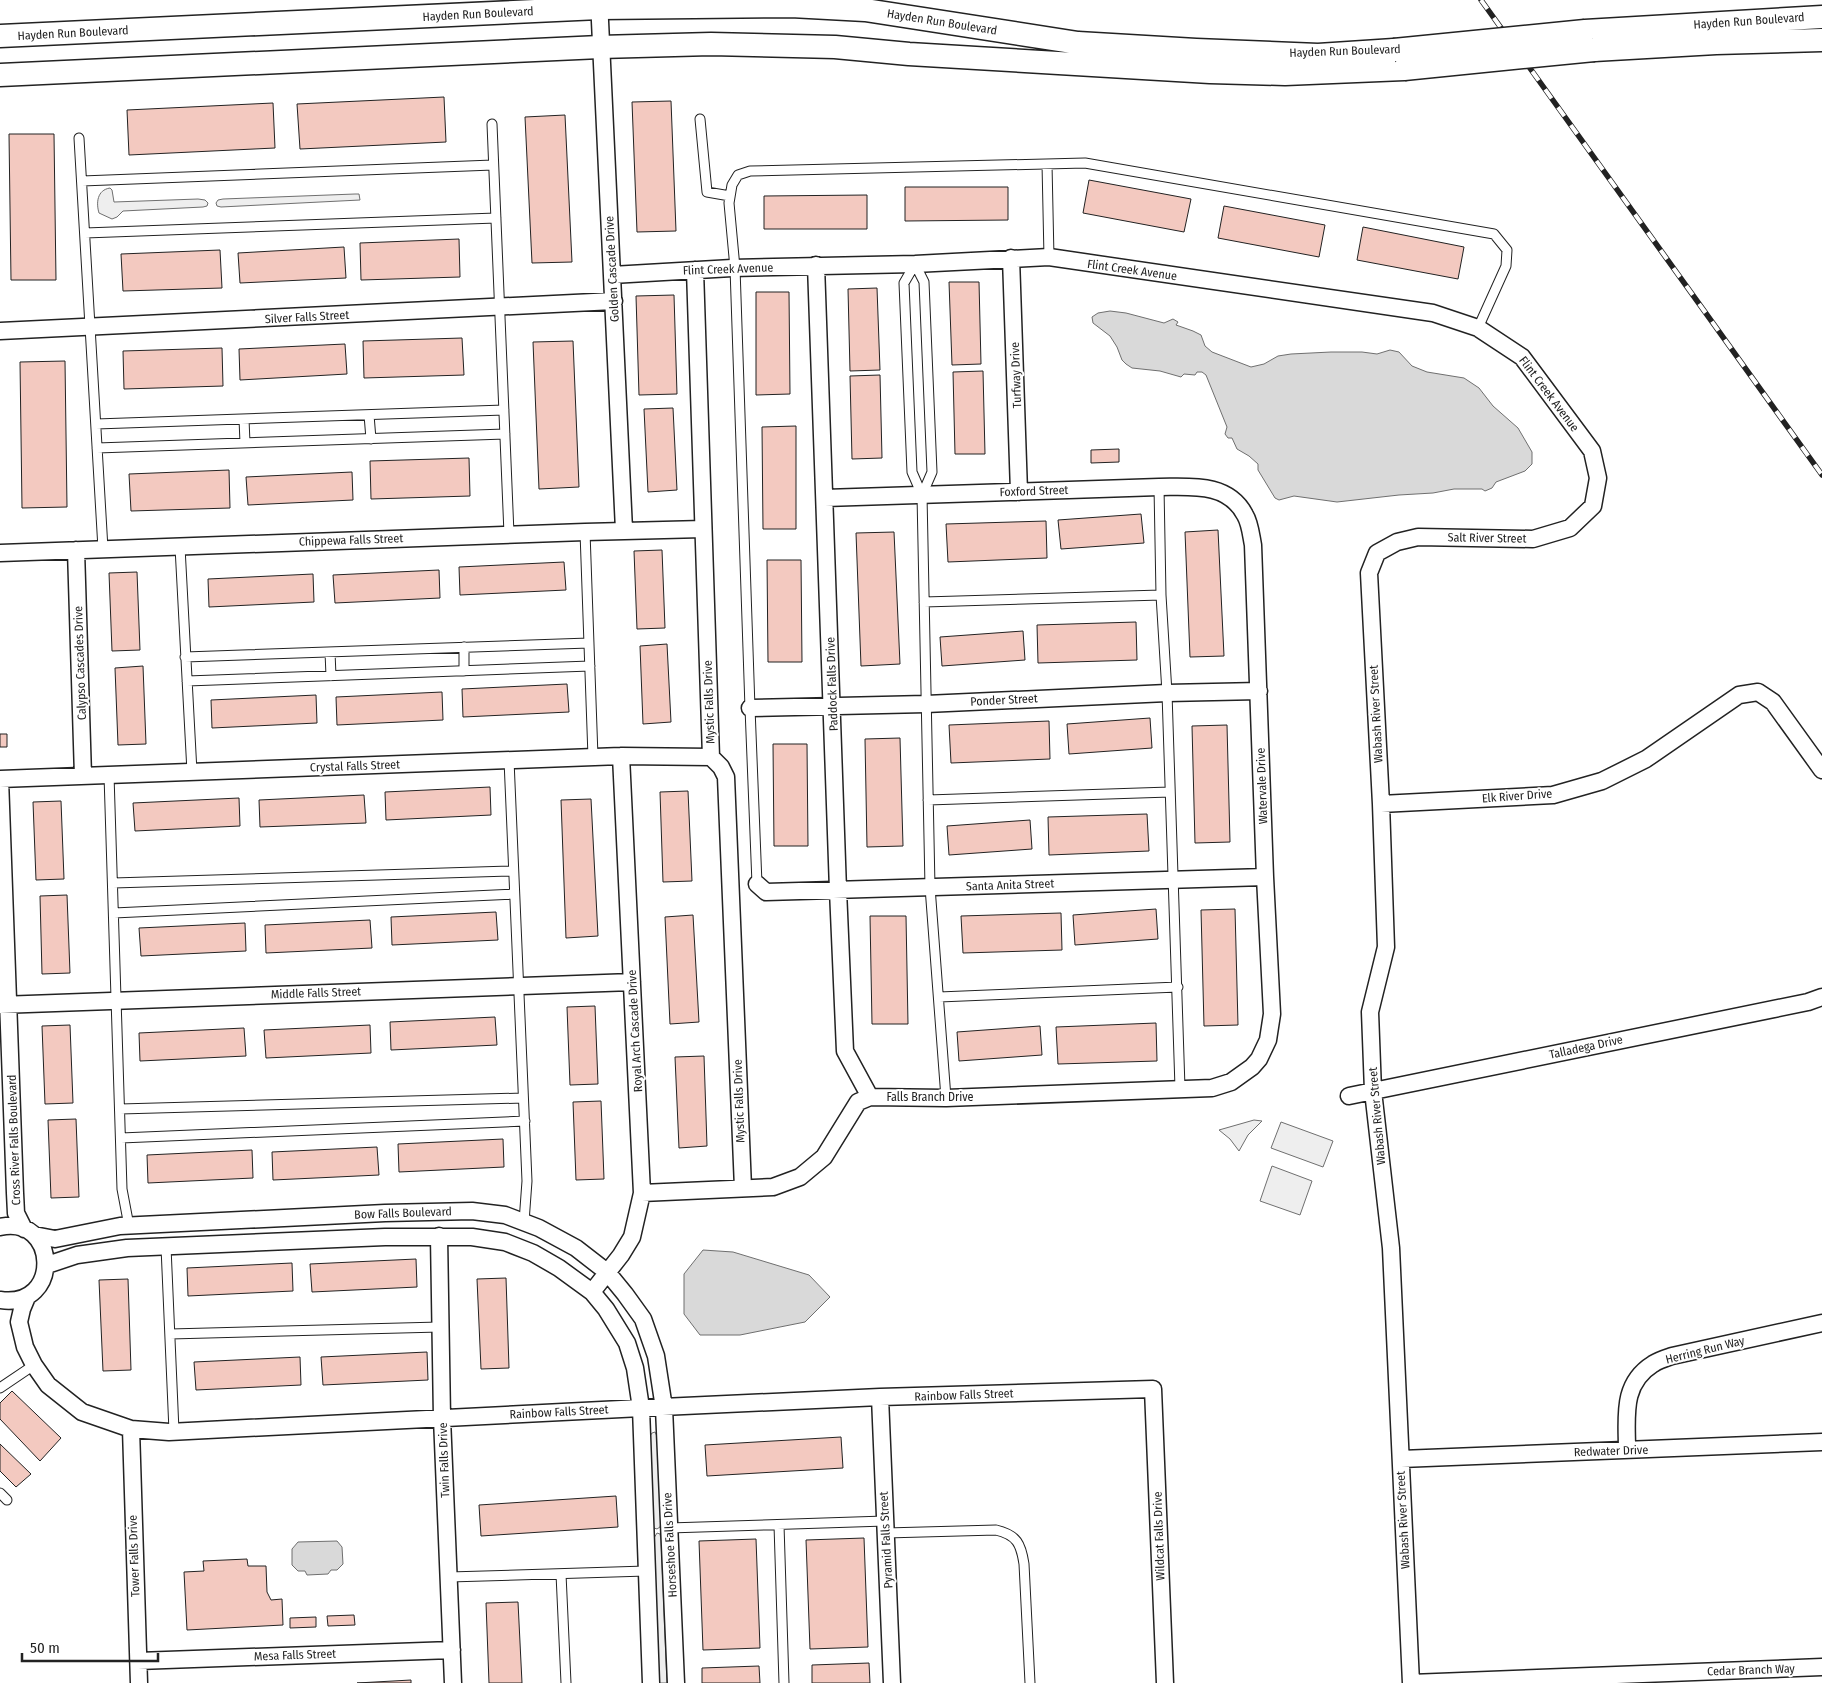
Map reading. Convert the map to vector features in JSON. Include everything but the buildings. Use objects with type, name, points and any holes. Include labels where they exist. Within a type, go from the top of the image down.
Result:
[{"type":"main road","name":"Hayden Run Boulevard","points":[[0,36],[599,4],[791,6],[865,10],[1078,43],[1399,59]]},
{"type":"main road","name":"Hayden Run Boulevard","points":[[0,75],[600,47],[720,44],[835,47],[909,54],[1257,74],[1331,73],[1399,59],[1822,17]]},
{"type":"main road","name":"Hayden Run Boulevard","points":[[1589,41],[1716,43],[1822,40]]},
{"type":"street","name":"Golden Cascade Drive","points":[[599,4],[624,530]]},
{"type":"street","name":"Flint Creek Avenue","points":[[612,275],[735,268],[915,264],[1011,258],[1049,258],[1433,313],[1478,328],[1522,357],[1592,451]]},
{"type":"street","name":"Turfway Drive","points":[[1011,258],[1020,492]]},
{"type":"street","name":"Paddock Falls Drive","points":[[816,265],[838,890],[846,1052],[870,1097]]},
{"type":"street","name":"Mystic Falls Drive","points":[[695,270],[702,529],[711,757],[722,767],[726,777],[743,1188]]},
{"type":"street","name":"Silver Falls Street","points":[[0,331],[614,301]]},
{"type":"street","name":"Salt River Street","points":[[1377,553],[1397,542],[1418,537],[1533,539],[1570,528],[1593,506],[1598,478],[1592,451]]},
{"type":"street","name":"Foxford Street","points":[[825,498],[1206,487],[1230,496],[1239,504]]},
{"type":"street","name":"Watervale Drive","points":[[1239,504],[1246,517],[1253,545],[1272,1014],[1268,1040],[1260,1059],[1252,1067]]},
{"type":"street","name":"Chippewa Falls Street","points":[[0,553],[624,530],[702,529]]},
{"type":"street","name":"Calypso Cascades Drive","points":[[76,550],[83,776]]},
{"type":"street","name":"Wabash River Street","points":[[1377,553],[1368,573],[1381,804],[1386,947],[1370,1012],[1373,1091],[1391,1248],[1411,1683]]},
{"type":"street","name":"Ponder Street","points":[[750,708],[926,704],[1167,693],[1259,691]]},
{"type":"street","name":"Elk River Drive","points":[[1381,804],[1552,795],[1602,781],[1646,759],[1739,695],[1758,692],[1773,702],[1822,770]]},
{"type":"street","name":"Crystal Falls Street","points":[[0,779],[621,756],[711,757]]},
{"type":"street","name":"Royal Arch Cascade Drive","points":[[592,1292],[621,1255],[632,1237],[642,1193],[621,756]]},
{"type":"street","name":"Cross River Falls Boulevard","points":[[0,779],[5,1005],[16,1214],[29,1232],[41,1243],[46,1254],[47,1265]]},
{"type":"street","name":"Santa Anita Street","points":[[757,884],[766,892],[1265,877]]},
{"type":"street","name":"Middle Falls Street","points":[[5,1005],[632,982]]},
{"type":"street","name":"Talladega Drive","points":[[1349,1096],[1808,1002],[1822,997]]},
{"type":"street","name":"Falls Branch Drive","points":[[642,1193],[773,1187],[800,1177],[824,1157],[858,1102],[870,1097],[946,1098],[1212,1088],[1231,1082],[1252,1067]]},
{"type":"street","name":"Bow Falls Boulevard","points":[[0,1227],[14,1226],[29,1232],[55,1238],[129,1226],[438,1210],[472,1211],[505,1215],[540,1228],[576,1248],[607,1272],[643,1319],[656,1356],[664,1408]]},
{"type":"street","name":"Bow Falls Boulevard","points":[[47,1265],[77,1255],[127,1248],[385,1236],[472,1236],[505,1242],[533,1253],[553,1264],[592,1292],[606,1309],[626,1343],[635,1368],[641,1408]]},
{"type":"street","name":"Twin Falls Drive","points":[[439,1236],[442,1418],[454,1683]]},
{"type":"street","points":[[0,1300],[10,1301],[27,1296],[37,1288],[44,1278],[47,1265]]},
{"type":"street","name":"Rainbow Falls Street","points":[[27,1296],[20,1322],[25,1347],[34,1365],[48,1384],[82,1412],[131,1429],[174,1432],[880,1397],[1153,1390]]},
{"type":"street","points":[[0,1300],[20,1322]]},
{"type":"street","name":"Herring Run Way","points":[[1627,1450],[1628,1397],[1637,1378],[1654,1363],[1672,1356],[1822,1323]]},
{"type":"street","name":"Wildcat Falls Drive","points":[[1153,1390],[1165,1683]]},
{"type":"street","name":"Pyramid Falls Street","points":[[880,1397],[892,1683]]},
{"type":"street","name":"Horseshoe Falls Drive","points":[[641,1408],[651,1683]]},
{"type":"street","name":"Horseshoe Falls Drive","points":[[664,1408],[676,1683]]},
{"type":"street","name":"Tower Falls Drive","points":[[131,1429],[139,1683]]},
{"type":"street","name":"Redwater Drive","points":[[1401,1459],[1822,1442]]},
{"type":"street","name":"Mesa Falls Street","points":[[138,1661],[452,1650]]},
{"type":"street","name":"Cedar Branch Way","points":[[1411,1683],[1822,1667]]},
{"type":"lane","points":[[700,119],[706,192],[730,196]]},
{"type":"lane","points":[[492,124],[509,534]]},
{"type":"lane","points":[[79,138],[103,549]]},
{"type":"lane","points":[[757,884],[735,268],[729,203],[732,185],[738,175],[750,172],[1085,163],[1494,234],[1507,250],[1506,266],[1478,328]]},
{"type":"lane","points":[[1047,164],[1049,258]]},
{"type":"lane","points":[[82,181],[493,165]]},
{"type":"lane","points":[[85,233],[496,218]]},
{"type":"lane","points":[[915,264],[924,282],[932,472],[922,495]]},
{"type":"lane","points":[[915,264],[904,283],[912,472],[922,495],[930,887],[946,1098]]},
{"type":"lane","points":[[96,424],[504,410]]},
{"type":"lane","points":[[369,415],[371,438]]},
{"type":"lane","points":[[244,419],[245,443]]},
{"type":"lane","points":[[97,448],[504,434]]},
{"type":"lane","points":[[1159,487],[1161,595],[1167,693],[1180,1088]]},
{"type":"lane","points":[[585,532],[593,757]]},
{"type":"lane","points":[[180,546],[192,772]]},
{"type":"lane","points":[[924,602],[1161,595]]},
{"type":"lane","points":[[186,657],[589,643]]},
{"type":"lane","points":[[464,647],[464,671]]},
{"type":"lane","points":[[330,652],[331,676]]},
{"type":"lane","points":[[187,681],[590,666]]},
{"type":"lane","points":[[509,760],[527,1181],[524,1222]]},
{"type":"lane","points":[[109,775],[122,1189],[129,1226]]},
{"type":"lane","points":[[928,800],[1170,792]]},
{"type":"lane","points":[[113,883],[513,872]]},
{"type":"lane","points":[[114,914],[514,894]]},
{"type":"lane","points":[[939,996],[1178,987]]},
{"type":"lane","points":[[120,1109],[524,1098]]},
{"type":"lane","points":[[121,1138],[525,1121]]},
{"type":"lane","points":[[166,1247],[174,1432]]},
{"type":"lane","points":[[170,1334],[440,1327]]},
{"type":"lane","points":[[0,1388],[34,1365]]},
{"type":"lane","points":[[779,1525],[784,1683]]},
{"type":"lane","points":[[669,1528],[779,1525],[996,1530],[1006,1533],[1018,1543],[1024,1564],[1030,1683]]},
{"type":"lane","points":[[449,1578],[646,1571]]},
{"type":"lane","points":[[561,1574],[566,1683]]},
{"type":"shaded area","points":[[110,188],[114,202],[198,199],[205,200],[208,203],[207,206],[203,207],[123,211],[112,219],[99,213],[98,205],[98,198],[102,191]]},
{"type":"shaded area","points":[[359,194],[360,200],[221,207],[217,206],[216,203],[218,200],[223,199]]},
{"type":"shaded area","points":[[1110,311],[1126,313],[1164,323],[1173,319],[1178,322],[1176,325],[1201,335],[1205,346],[1212,352],[1251,367],[1264,364],[1278,356],[1291,354],[1362,352],[1377,354],[1390,350],[1399,352],[1412,366],[1427,372],[1464,378],[1479,388],[1493,406],[1518,428],[1532,452],[1532,464],[1525,471],[1496,482],[1492,488],[1485,491],[1482,489],[1454,489],[1433,493],[1337,502],[1294,496],[1279,500],[1275,498],[1258,470],[1258,464],[1237,449],[1232,438],[1228,438],[1225,434],[1227,427],[1206,375],[1202,372],[1197,372],[1195,375],[1184,374],[1181,377],[1160,371],[1132,368],[1126,364],[1110,336],[1093,323],[1092,317],[1098,313]]},
{"type":"shaded area","points":[[1254,1120],[1262,1121],[1248,1135],[1239,1151],[1230,1139],[1219,1130]]},
{"type":"shaded area","points":[[1281,1122],[1333,1141],[1323,1167],[1271,1148]]},
{"type":"shaded area","points":[[1272,1166],[1312,1181],[1300,1215],[1260,1201]]},
{"type":"shaded area","points":[[703,1250],[733,1252],[809,1275],[830,1297],[805,1322],[740,1335],[700,1335],[684,1314],[684,1274]]},
{"type":"shaded area","points":[[655,1432],[658,1438],[661,1523],[657,1529],[654,1528],[653,1524],[650,1436]]},
{"type":"shaded area","points":[[657,1533],[660,1534],[661,1540],[667,1683],[659,1683],[654,1538]]},
{"type":"shaded area","points":[[337,1541],[342,1547],[343,1564],[337,1570],[331,1570],[328,1574],[307,1575],[305,1571],[298,1571],[292,1565],[292,1549],[298,1542]]},
{"type":"railway","points":[[1481,0],[1822,475]]}]
